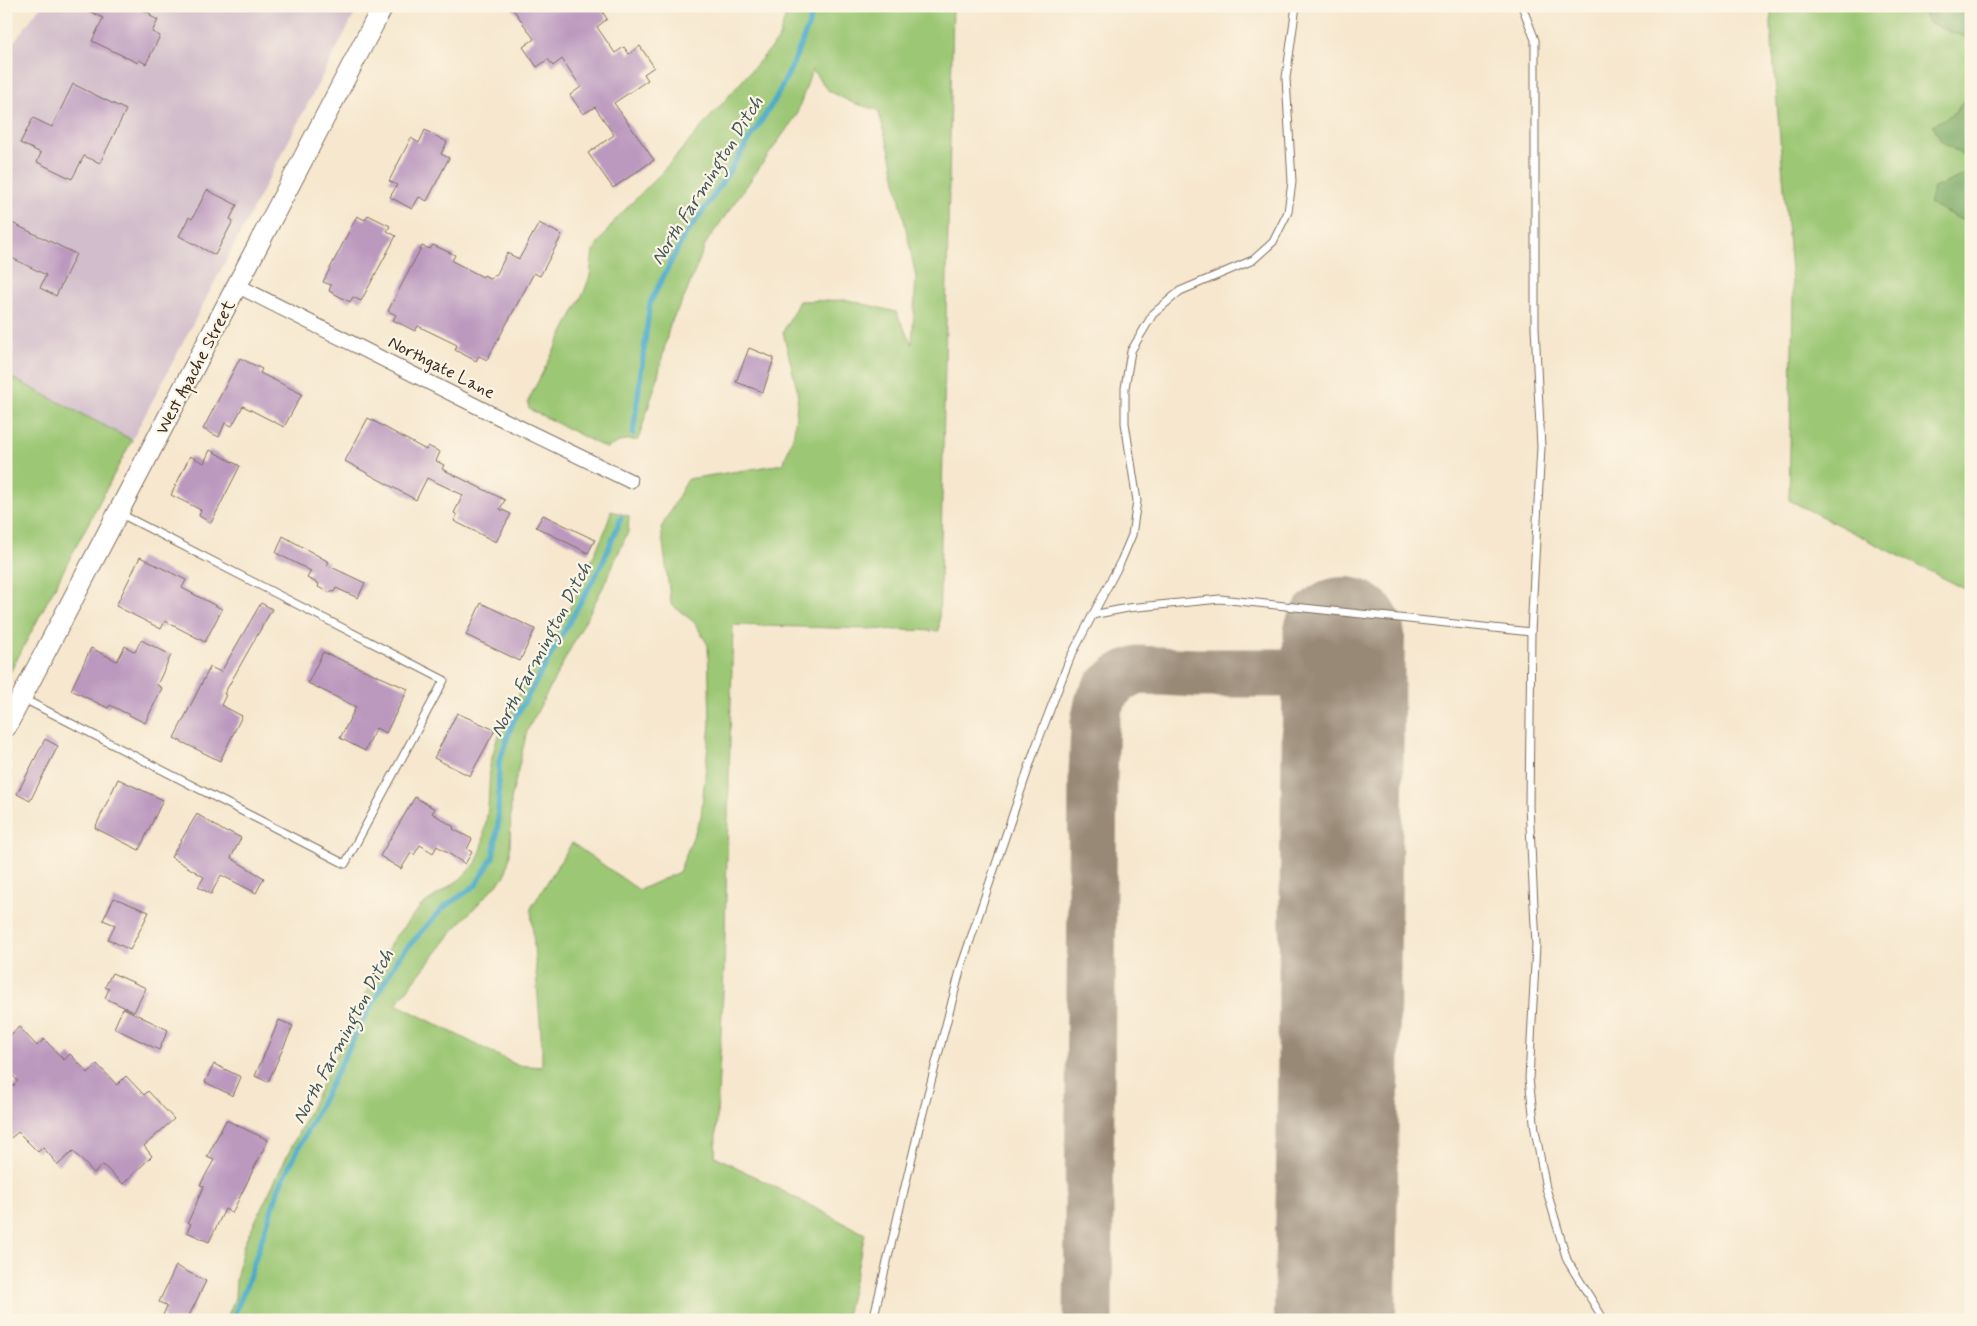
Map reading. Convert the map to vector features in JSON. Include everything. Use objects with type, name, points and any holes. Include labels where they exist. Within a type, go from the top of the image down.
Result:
[{"type":"main road","name":"West Apache Street","points":[[6,727],[384,6]]},
{"type":"street","name":"Northgate Lane","points":[[238,286],[630,481]]},
{"type":"lane","points":[[874,1320],[916,1138],[960,967],[1035,749],[1070,658],[1132,535],[1137,502],[1125,423],[1125,388],[1131,351],[1153,314],[1180,291],[1253,260],[1273,242],[1288,212],[1292,182],[1286,78],[1296,6]]},
{"type":"lane","points":[[1522,6],[1534,40],[1535,327],[1541,447],[1530,632],[1529,806],[1536,945],[1530,1079],[1533,1113],[1546,1188],[1567,1260],[1604,1320]]},
{"type":"lane","points":[[21,698],[345,864],[444,680],[119,513]]},
{"type":"lane","points":[[1092,614],[1128,608],[1220,599],[1530,632]]},
{"type":"shaded area","points":[[41,6],[359,6],[132,440],[6,375],[6,52]]},
{"type":"green space","points":[[789,6],[953,6],[939,631],[733,625],[724,971],[715,1156],[865,1234],[845,1320],[226,1320],[235,1298],[236,1279],[244,1244],[393,939],[422,905],[459,880],[476,863],[482,848],[488,808],[490,766],[496,742],[533,665],[566,616],[605,531],[611,511],[629,516],[628,532],[603,587],[527,731],[511,800],[510,855],[505,876],[457,926],[396,1004],[517,1065],[542,1067],[531,908],[572,843],[639,890],[679,872],[701,817],[710,724],[708,645],[694,622],[671,604],[661,528],[688,479],[783,464],[794,434],[798,393],[783,332],[799,301],[848,300],[896,312],[912,344],[916,277],[890,152],[878,110],[853,103],[829,91],[812,70],[796,116],[706,243],[685,296],[670,324],[657,380],[638,440],[624,440],[606,448],[529,409],[530,397],[584,292],[590,276],[593,251],[616,219],[663,171],[778,40]]},
{"type":"green space","points":[[1771,6],[1919,6],[1928,22],[1953,33],[1971,38],[1971,90],[1956,112],[1965,157],[1971,163],[1971,172],[1934,188],[1930,203],[1971,225],[1971,592],[1789,500],[1793,296],[1771,30]]},
{"type":"green space","points":[[1919,6],[1971,6],[1971,38],[1953,33],[1928,22]]},
{"type":"green space","points":[[1971,90],[1971,163],[1941,141],[1933,125],[1956,112]]},
{"type":"green space","points":[[1971,172],[1971,225],[1929,203],[1934,188]]},
{"type":"green space","points":[[6,375],[132,440],[6,680]]},
{"type":"building","points":[[80,6],[135,6],[158,20],[152,32],[160,36],[146,64],[139,60],[138,63],[92,41],[103,18]]},
{"type":"building","points":[[511,6],[599,6],[607,19],[597,27],[615,53],[624,47],[629,54],[640,46],[654,67],[644,74],[648,80],[614,103],[654,160],[613,188],[588,153],[614,135],[595,107],[583,114],[570,95],[581,87],[562,59],[553,66],[548,59],[537,67],[523,47],[534,39]]},
{"type":"building","points":[[73,84],[126,110],[100,163],[84,156],[72,179],[37,162],[41,153],[20,143],[33,118],[52,127]]},
{"type":"building","points":[[425,130],[447,142],[441,154],[449,158],[427,201],[419,197],[412,209],[390,197],[397,185],[389,181],[411,138],[419,143]]},
{"type":"building","points":[[207,190],[237,205],[230,219],[233,221],[215,255],[179,236],[189,217],[192,219]]},
{"type":"building","points":[[368,215],[390,226],[387,231],[396,236],[361,301],[353,297],[350,302],[329,291],[331,285],[323,282],[357,216],[365,220]]},
{"type":"building","points":[[6,220],[76,254],[56,296],[40,288],[46,275],[6,255]]},
{"type":"building","points":[[539,223],[562,235],[540,276],[534,273],[487,360],[479,356],[476,361],[455,350],[457,345],[418,326],[415,331],[393,320],[396,315],[388,311],[422,246],[430,249],[433,245],[455,255],[452,261],[483,277],[484,275],[491,279],[494,275],[496,276],[507,253],[519,259]]},
{"type":"building","points":[[749,348],[774,358],[763,392],[736,382]]},
{"type":"building","points":[[240,358],[262,369],[260,373],[302,394],[284,427],[243,406],[232,426],[225,423],[219,437],[203,429]]},
{"type":"building","points":[[368,418],[426,450],[428,446],[440,452],[436,461],[444,465],[442,469],[505,500],[500,509],[511,514],[496,542],[454,521],[457,515],[454,513],[463,495],[427,478],[416,500],[345,461]]},
{"type":"building","points":[[210,450],[240,466],[211,523],[199,516],[201,510],[171,495],[190,456],[204,463]]},
{"type":"building","points":[[543,515],[595,540],[588,553],[536,527]]},
{"type":"building","points":[[283,536],[329,562],[327,565],[365,583],[358,598],[336,588],[334,592],[331,591],[330,593],[318,587],[319,584],[307,578],[311,571],[276,553]]},
{"type":"building","points":[[140,557],[186,580],[182,588],[222,609],[205,642],[165,621],[161,629],[116,606]]},
{"type":"building","points":[[261,603],[272,609],[224,694],[226,695],[221,705],[242,716],[220,761],[174,738],[210,667],[221,672]]},
{"type":"building","points":[[481,603],[535,629],[520,661],[466,635]]},
{"type":"building","points":[[141,640],[171,655],[157,685],[162,688],[145,723],[110,705],[108,708],[71,690],[91,648],[117,661],[125,646],[135,652]]},
{"type":"building","points":[[323,652],[408,689],[386,733],[376,728],[365,751],[340,738],[356,707],[308,683]]},
{"type":"building","points":[[457,713],[495,730],[470,776],[434,758]]},
{"type":"building","points":[[45,739],[58,746],[30,801],[17,794]]},
{"type":"building","points":[[118,779],[163,800],[139,850],[95,828]]},
{"type":"building","points":[[415,797],[435,809],[432,813],[454,827],[453,829],[472,839],[467,849],[472,852],[465,864],[437,846],[433,853],[420,845],[414,855],[411,853],[401,869],[380,856]]},
{"type":"building","points":[[197,814],[227,833],[228,831],[241,838],[231,858],[264,878],[256,893],[221,875],[211,894],[198,887],[204,877],[171,857]]},
{"type":"building","points":[[114,898],[149,912],[130,950],[108,939],[115,925],[103,920]]},
{"type":"building","points":[[112,973],[146,988],[134,1012],[105,998],[109,989],[105,987]]},
{"type":"building","points":[[123,1008],[168,1030],[159,1050],[114,1028]]},
{"type":"building","points":[[279,1020],[293,1026],[268,1082],[255,1076]]},
{"type":"building","points":[[19,1027],[37,1046],[44,1039],[64,1060],[70,1054],[88,1073],[97,1064],[117,1085],[126,1076],[144,1095],[148,1091],[174,1119],[144,1146],[152,1156],[123,1184],[103,1165],[94,1173],[73,1151],[58,1165],[43,1147],[38,1152],[18,1132],[6,1142],[6,1093],[18,1081],[6,1069],[6,1039]]},
{"type":"building","points":[[214,1064],[241,1077],[233,1096],[205,1082]]},
{"type":"building","points":[[226,1120],[268,1140],[232,1213],[225,1209],[209,1242],[187,1232],[191,1224],[188,1222],[204,1186],[200,1185],[214,1160],[207,1157]]},
{"type":"building","points":[[176,1266],[206,1281],[187,1320],[163,1320],[167,1306],[159,1302]]},
{"type":"waterway","name":"North Farmington Ditch","points":[[633,434],[650,303],[683,238],[710,201],[776,98],[792,66],[810,22],[814,6]]},
{"type":"waterway","name":"North Farmington Ditch","points":[[232,1320],[246,1287],[280,1185],[360,1026],[398,958],[443,908],[476,885],[493,857],[498,825],[499,762],[512,724],[602,564],[621,518]]},
{"type":"taxiway","points":[[1088,1320],[1093,775],[1095,722],[1099,703],[1106,690],[1118,679],[1139,670],[1196,673],[1344,673]]},
{"type":"runway","points":[[1335,1320],[1344,638]]}]
